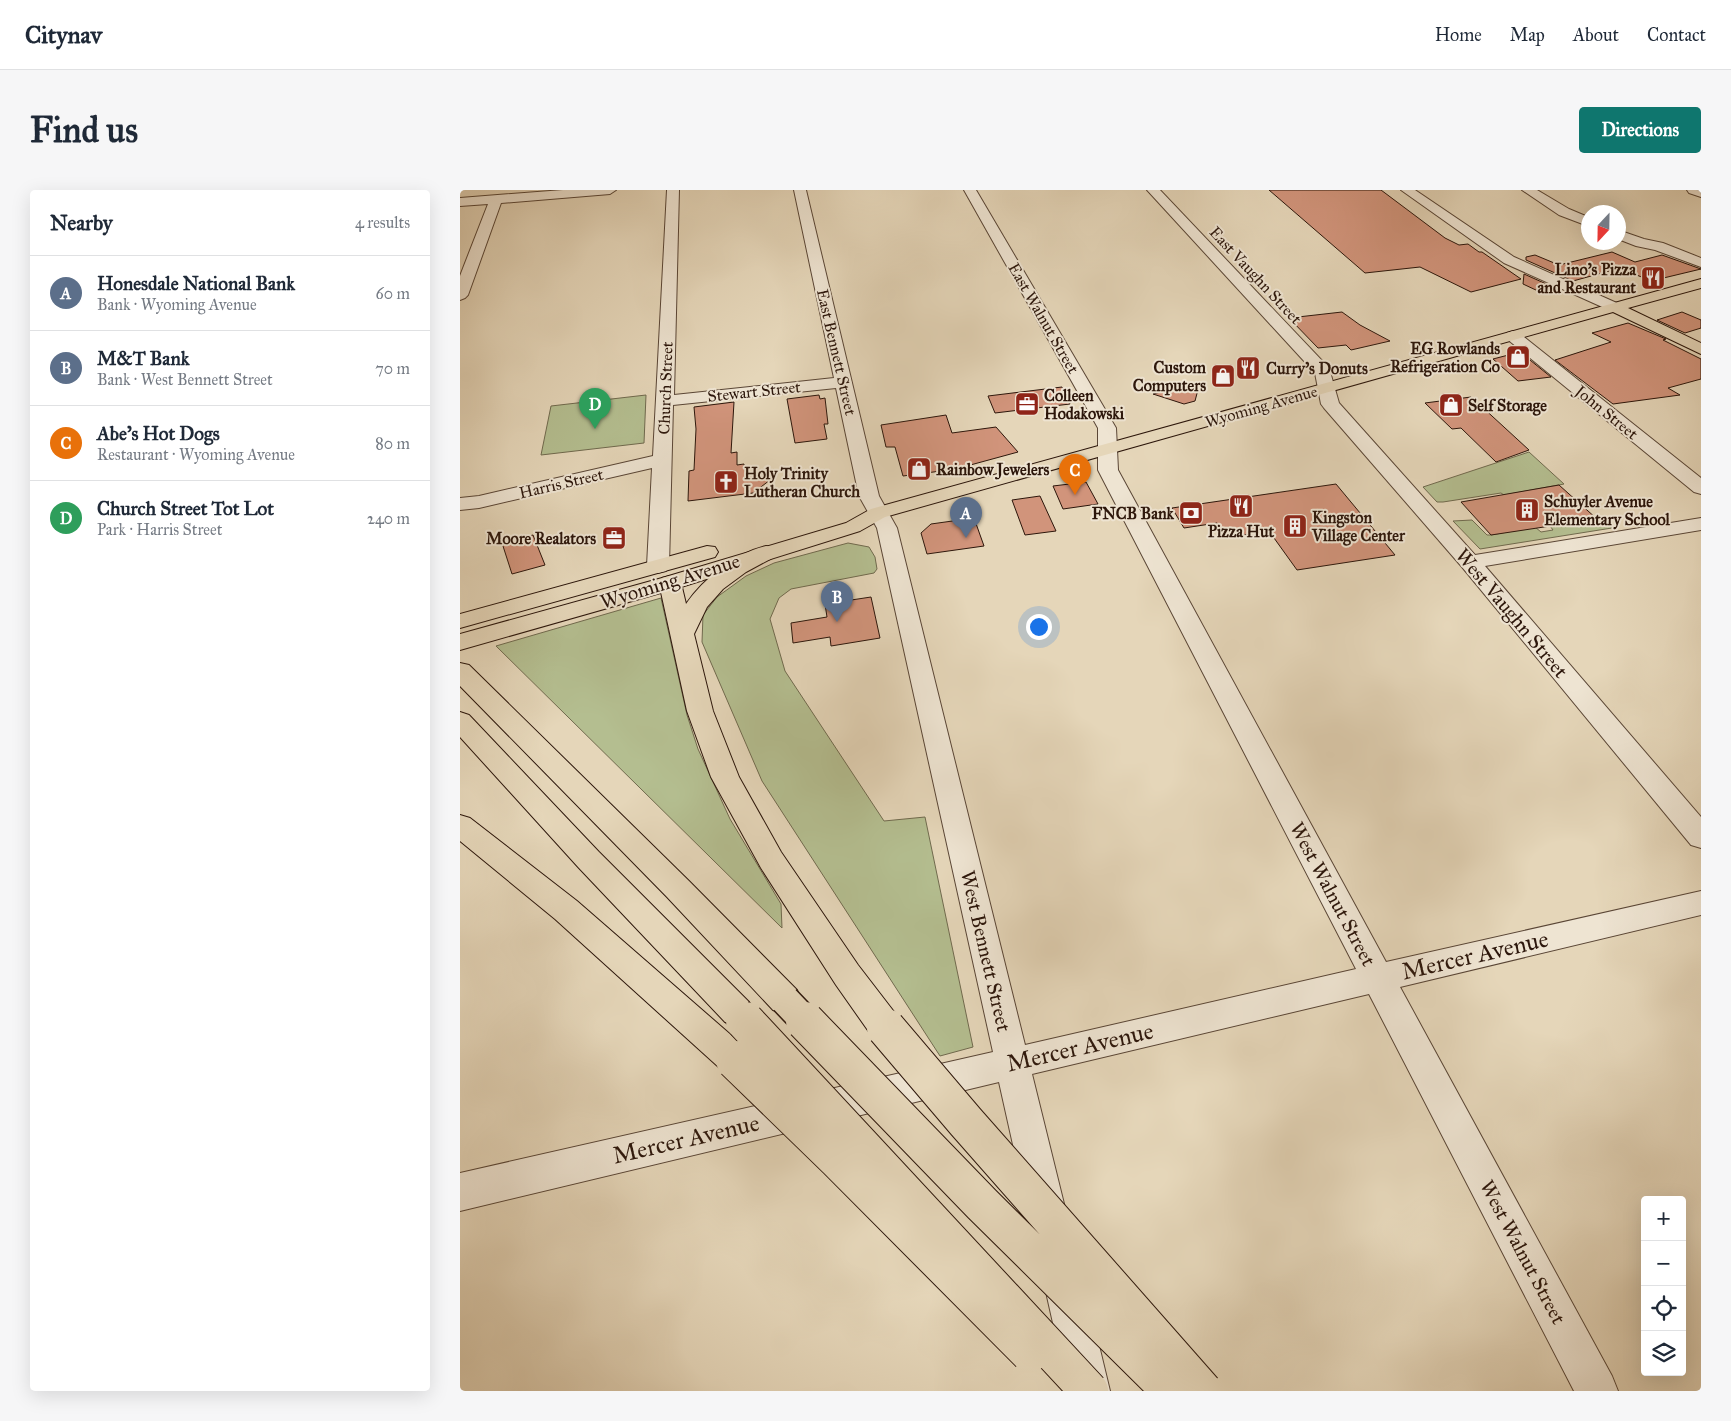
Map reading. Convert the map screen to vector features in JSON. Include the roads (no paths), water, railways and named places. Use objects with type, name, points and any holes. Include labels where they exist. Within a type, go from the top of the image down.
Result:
[{"type":"main road","name":"Wyoming Avenue","points":[[460,621],[766,552],[853,526],[878,513],[1701,283]]},
{"type":"main road","points":[[1614,307],[1701,349]]},
{"type":"main road","name":"Wyoming Avenue","points":[[460,642],[846,514],[878,513]]},
{"type":"main road","points":[[682,634],[693,608],[709,589],[726,575],[766,552]]},
{"type":"main road","points":[[664,574],[682,634],[706,728],[725,777],[744,814],[814,926],[886,1028],[966,1122],[1203,1391]]},
{"type":"main road","points":[[469,681],[678,889],[982,1204],[1171,1391]]},
{"type":"main road","points":[[460,721],[589,860],[738,1012],[1089,1391]]},
{"type":"main road","points":[[460,826],[568,911],[647,979],[735,1060],[837,1159],[1067,1391]]},
{"type":"street","points":[[460,202],[610,190]]},
{"type":"street","name":"Church Street","points":[[664,574],[662,460],[673,190]]},
{"type":"street","name":"East Bennett Street","points":[[800,190],[869,496],[878,513]]},
{"type":"street","name":"East Walnut Street","points":[[970,190],[1107,428],[1108,449]]},
{"type":"street","name":"East Vaughn Street","points":[[1153,190],[1323,372],[1326,388]]},
{"type":"street","points":[[1407,190],[1508,260],[1614,307]]},
{"type":"street","points":[[1528,190],[1564,212],[1581,219]]},
{"type":"street","points":[[1693,190],[1701,193]]},
{"type":"street","points":[[460,295],[496,200]]},
{"type":"street","points":[[1626,237],[1641,243],[1658,246],[1701,263]]},
{"type":"street","points":[[1641,243],[1648,249],[1701,270]]},
{"type":"street","name":"John Street","points":[[1514,336],[1701,488]]},
{"type":"street","name":"Stewart Street","points":[[664,401],[843,382]]},
{"type":"street","name":"West Vaughn Street","points":[[1326,388],[1330,404],[1470,562],[1701,837]]},
{"type":"street","name":"West Walnut Street","points":[[1108,449],[1108,470],[1597,1391]]},
{"type":"street","name":"Harris Street","points":[[460,504],[479,502],[662,460]]},
{"type":"street","name":"West Bennett Street","points":[[878,513],[887,528],[1089,1391]]},
{"type":"street","points":[[1470,562],[1701,524]]},
{"type":"street","name":"Mercer Avenue","points":[[460,1192],[1701,903]]},
{"type":"place","name":"Lino's Pizza and Restaurant","points":[[1653,278]]},
{"type":"place","name":"EG Rowlands Refrigeration Co","points":[[1518,357]]},
{"type":"place","name":"Curry's Donuts","points":[[1248,368]]},
{"type":"place","name":"Custom Computers","points":[[1223,376]]},
{"type":"place","name":"Colleen Hodakowski","points":[[1027,404]]},
{"type":"place","name":"Self Storage","points":[[1451,405]]},
{"type":"place","name":"Church Street Tot Lot","points":[[595,429]]},
{"type":"place","name":"Rainbow Jewelers","points":[[919,469]]},
{"type":"place","name":"Holy Trinity Lutheran Church","points":[[726,482]]},
{"type":"place","name":"Abe's Hot Dogs","points":[[1075,495]]},
{"type":"place","name":"Pizza Hut","points":[[1241,506]]},
{"type":"place","name":"Schuyler Avenue Elementary School","points":[[1527,510]]},
{"type":"place","name":"FNCB Bank","points":[[1191,513]]},
{"type":"place","name":"Kingston Village Center","points":[[1295,526]]},
{"type":"place","name":"Moore Realators","points":[[614,538]]},
{"type":"place","name":"Honesdale National Bank","points":[[966,538]]},
{"type":"place","name":"M&T Bank","points":[[837,622]]}]
